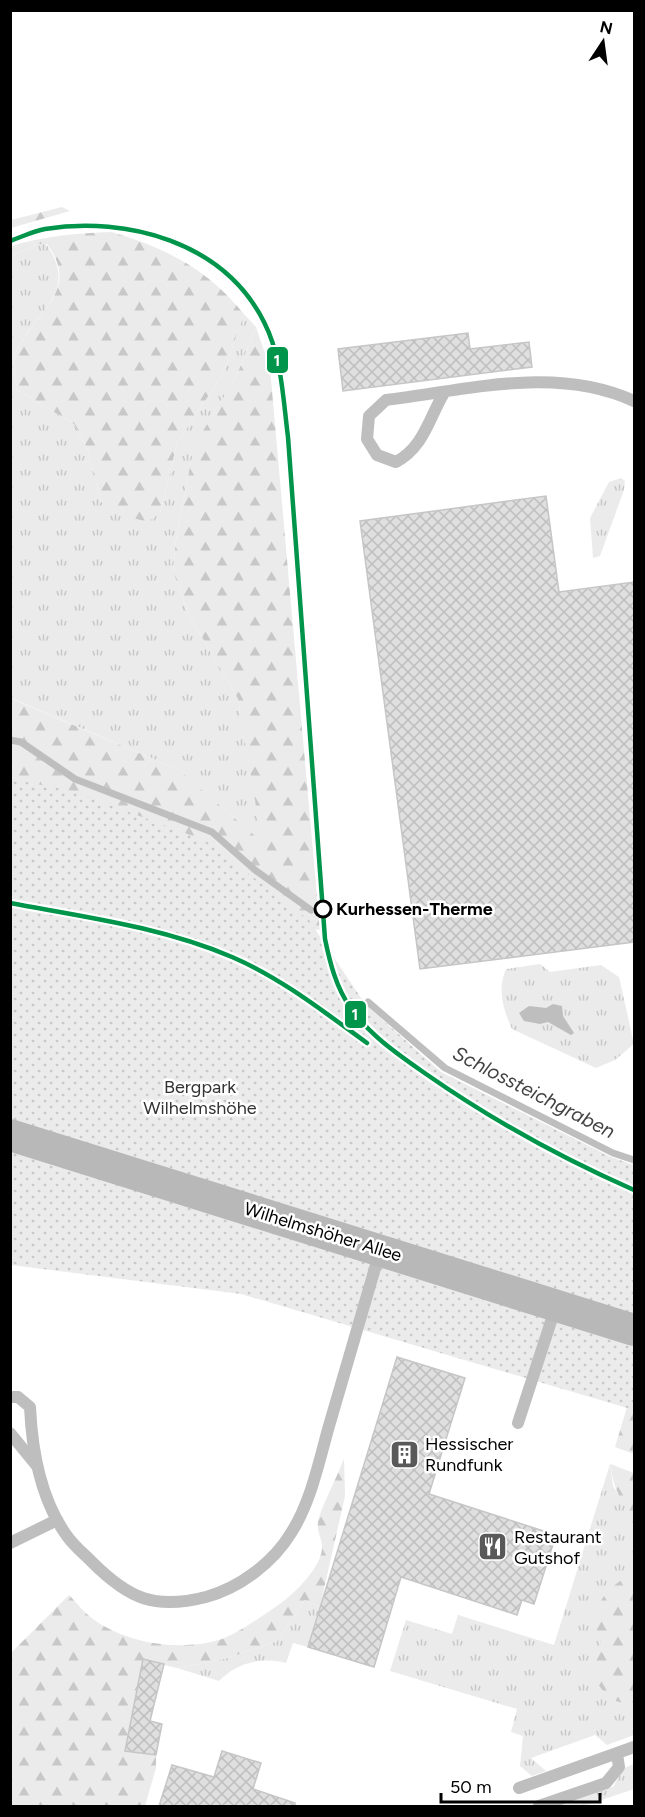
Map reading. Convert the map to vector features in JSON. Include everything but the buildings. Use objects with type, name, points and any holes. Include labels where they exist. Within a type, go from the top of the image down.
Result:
[{"type":"main road","name":"Wilhelmshöher Allee","points":[[10,1135],[634,1330]]},
{"type":"lane","points":[[444,393],[418,444],[408,455],[396,462],[377,456],[367,439],[369,416],[386,400],[444,393],[546,381],[581,383],[634,401]]},
{"type":"lane","points":[[10,1397],[18,1397],[30,1407],[37,1467],[57,1520],[68,1538],[108,1578],[125,1592],[153,1601],[180,1603],[221,1593],[265,1564],[291,1533],[311,1490],[380,1250]]},
{"type":"lane","points":[[518,1424],[556,1306]]},
{"type":"lane","points":[[10,1433],[37,1467]]},
{"type":"lane","points":[[10,1543],[57,1520]]},
{"type":"lane","points":[[519,1788],[634,1747]]},
{"type":"lane","points":[[540,1806],[606,1784],[619,1767],[617,1754]]},
{"type":"green space","points":[[62,207],[70,211],[11,228],[11,220]]},
{"type":"green space","points":[[112,232],[151,246],[185,262],[216,285],[244,314],[223,374],[177,443],[160,513],[148,522],[129,517],[101,502],[88,450],[74,424],[17,390],[15,376],[16,353],[51,301],[57,289],[59,275],[56,261],[47,244],[37,244],[11,257],[11,246],[61,236]]},
{"type":"green space","points":[[37,244],[46,244],[55,261],[59,276],[57,289],[51,301],[16,353],[14,366],[17,390],[74,424],[88,450],[101,502],[160,513],[177,443],[223,374],[244,314],[256,327],[236,377],[199,439],[191,461],[176,540],[173,571],[188,613],[238,699],[263,843],[179,770],[11,698],[11,257]]},
{"type":"green space","points":[[256,327],[270,368],[320,930],[308,929],[11,836],[10,698],[179,770],[262,842],[238,699],[188,613],[173,571],[176,540],[191,461],[198,439],[236,377]]},
{"type":"green space","points":[[621,478],[625,481],[624,490],[600,556],[593,558],[590,518],[609,482]]},
{"type":"green space","name":"Bergpark Wilhelmshöhe","points":[[11,779],[73,791],[206,841],[309,920],[365,1004],[441,1072],[611,1157],[634,1165],[634,1410],[241,1294],[11,1265]]},
{"type":"green space","points":[[540,964],[550,972],[601,965],[619,977],[634,1044],[615,1060],[596,1068],[512,1029],[502,999],[502,984],[506,969]]},
{"type":"green space","points":[[634,1363],[634,1454],[615,1447],[627,1407],[622,1400]]},
{"type":"green space","points":[[344,1458],[345,1496],[320,1607],[305,1600],[277,1641],[228,1658],[177,1668],[143,1660],[125,1750],[156,1755],[156,1768],[145,1806],[11,1806],[11,1653],[69,1595],[85,1613],[101,1625],[150,1642],[168,1645],[203,1644],[219,1640],[240,1630],[276,1607],[292,1594],[313,1571],[322,1549],[318,1522]]},
{"type":"green space","points":[[610,1464],[613,1486],[631,1514],[634,1514],[634,1735],[607,1745],[595,1735],[531,1758],[546,1771],[532,1776],[520,1766],[523,1736],[511,1732],[517,1709],[390,1671],[406,1620],[452,1634],[458,1615],[554,1645]]},
{"type":"green space","points":[[610,1464],[634,1473],[634,1514],[626,1508],[619,1496]]},
{"type":"green space","points":[[627,1576],[634,1577],[634,1699],[620,1702],[608,1696],[589,1673],[601,1643],[592,1614],[608,1590]]},
{"type":"green space","points":[[305,1600],[320,1607],[308,1647],[293,1643],[286,1663],[259,1661],[242,1665],[219,1681],[177,1668],[228,1658],[277,1641]]},
{"type":"green space","points":[[634,1764],[634,1789],[584,1806],[553,1806],[613,1787],[624,1768]]},
{"type":"shaded area","points":[[553,1004],[562,1006],[563,1016],[574,1033],[571,1035],[548,1022],[540,1024],[524,1021],[519,1013],[529,1006],[546,1008]]},
{"type":"waterway","name":"Schlossteichgraben","points":[[10,740],[21,742],[75,779],[212,832],[255,870],[311,910]]},
{"type":"waterway","name":"Schlossteichgraben","points":[[368,1002],[445,1068],[613,1153],[634,1160]]},
{"type":"transit line","name":"1","points":[[10,241],[41,230],[76,226],[108,227],[140,232],[170,241],[199,254],[224,272],[246,295],[264,322],[275,349],[288,437],[325,939],[337,983],[350,1007],[366,1027],[426,1074],[527,1137],[634,1190]]},
{"type":"transit line","name":"1","points":[[10,903],[151,930],[232,957],[285,985],[367,1043]]},
{"type":"place","name":"Kurhessen-Therme","points":[[323,909]]},
{"type":"place","name":"Hessischer Rundfunk","points":[[404,1454]]},
{"type":"place","name":"Restaurant Gutshof","points":[[493,1547]]}]
